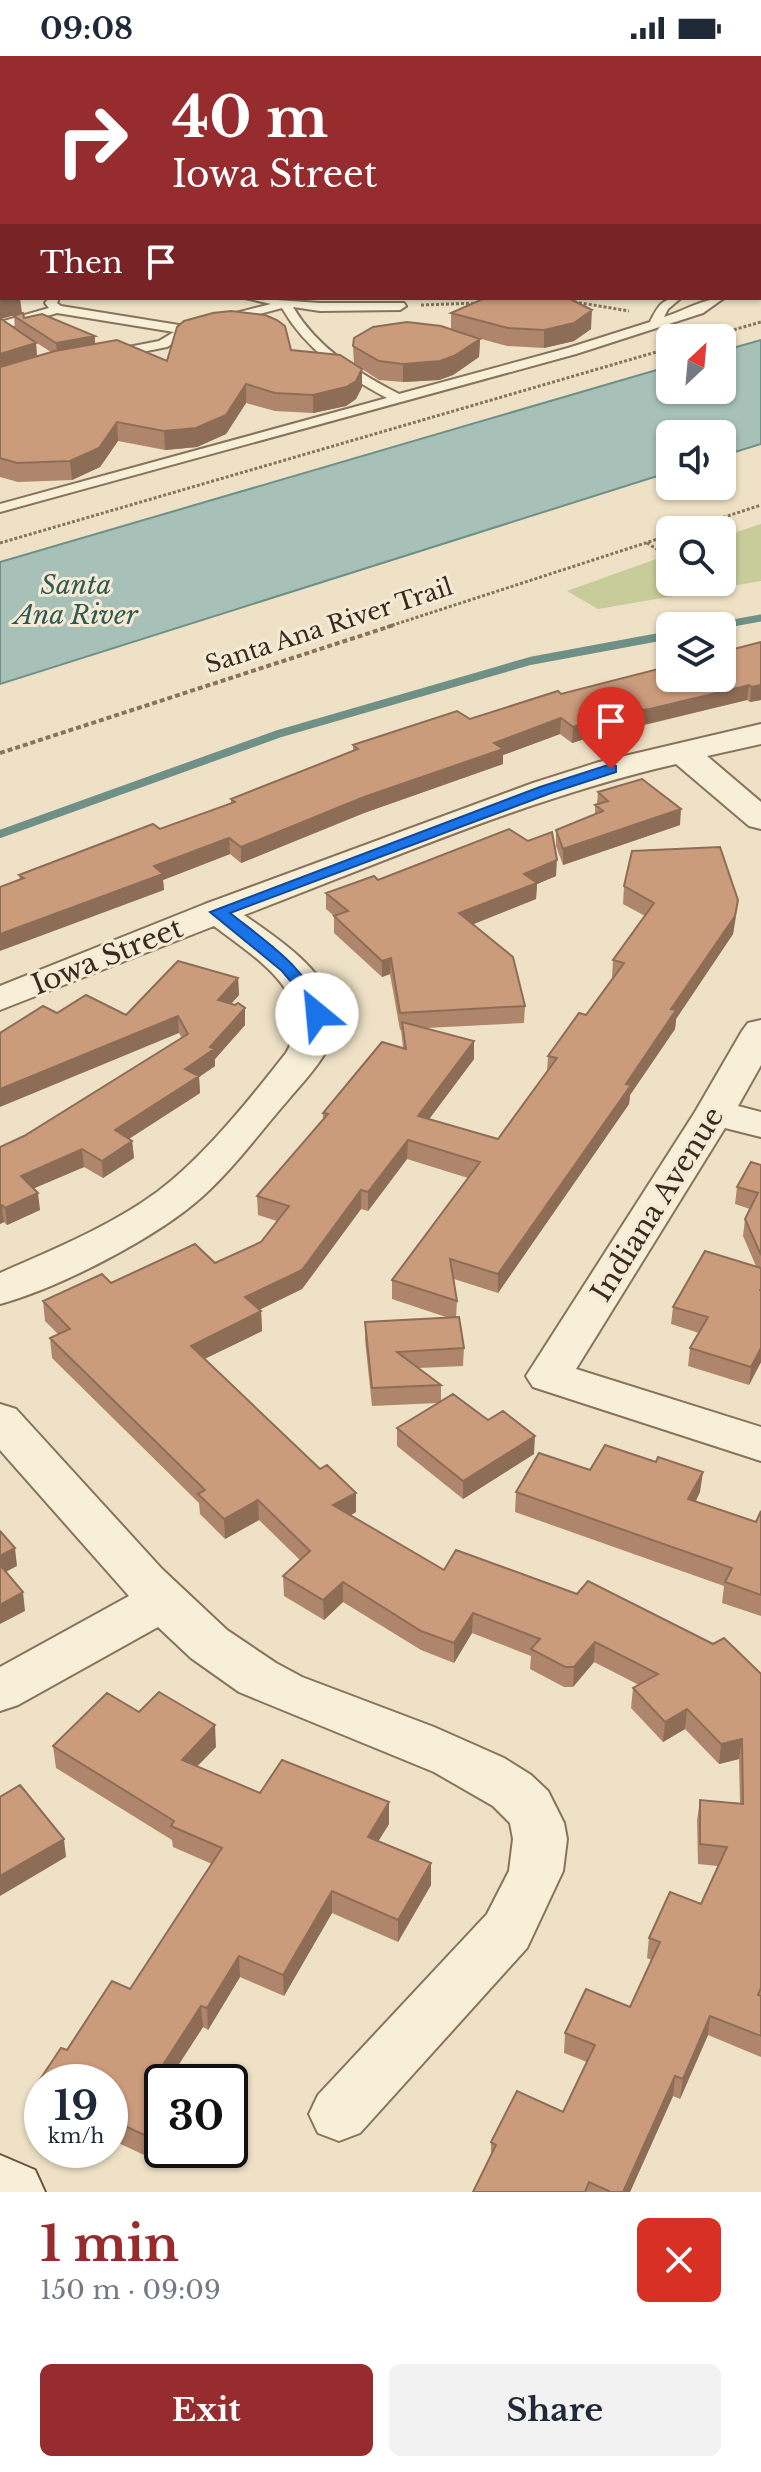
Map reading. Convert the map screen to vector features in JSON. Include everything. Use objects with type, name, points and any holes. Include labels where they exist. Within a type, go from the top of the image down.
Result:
[{"type":"main road","points":[[0,2187],[11,2192]]},
{"type":"street","name":"Iowa Street","points":[[0,999],[218,912],[545,790],[681,751],[761,734]]},
{"type":"street","points":[[681,751],[761,819]]},
{"type":"street","points":[[0,1290],[110,1240],[175,1199],[223,1152],[304,1054],[314,1034],[317,1014],[306,989],[288,967],[218,912]]},
{"type":"street","name":"Indiana Avenue","points":[[761,1031],[715,1112],[549,1376],[761,1444]]},
{"type":"street","points":[[715,1112],[761,1125]]},
{"type":"street","points":[[0,1420],[162,1601],[215,1649],[281,1690],[462,1762],[498,1781],[528,1806],[540,1833],[539,1864],[526,1898],[507,1931],[339,2114]]},
{"type":"street","points":[[0,1691],[162,1601]]},
{"type":"lane","points":[[262,300],[361,308],[400,306]]},
{"type":"lane","points":[[656,322],[663,307],[672,300]]},
{"type":"lane","points":[[0,508],[572,351],[699,310],[715,300]]},
{"type":"lane","points":[[4,330],[56,304],[185,330]]},
{"type":"lane","points":[[95,357],[163,344],[185,330],[285,304]]},
{"type":"lane","points":[[285,304],[296,325],[334,364],[398,399]]},
{"type":"path","points":[[563,301],[618,306],[656,322]]},
{"type":"path","points":[[400,306],[490,302]]},
{"type":"path","points":[[736,329],[761,322]]},
{"type":"path","points":[[0,543],[656,352]]},
{"type":"path","points":[[728,516],[761,505]]},
{"type":"path","name":"Santa Ana River Trail","points":[[0,753],[656,540]]},
{"type":"path","points":[[646,543],[656,549]]},
{"type":"green space","points":[[761,524],[761,581],[736,585],[736,532]]},
{"type":"green space","points":[[656,559],[656,596],[674,596],[598,609],[567,591]]},
{"type":"water","name":"Santa Ana River","points":[[761,340],[761,444],[736,452],[736,420],[656,420],[656,476],[0,684],[0,562],[656,370],[656,404],[736,404],[736,347]]},
{"type":"building","points":[[480,300],[572,300],[592,310],[574,323],[544,330],[508,328],[451,313]]},
{"type":"building","points":[[231,311],[265,315],[277,320],[285,326],[291,350],[340,355],[362,369],[356,381],[346,387],[313,395],[275,393],[246,384],[226,415],[196,428],[164,431],[117,422],[99,448],[70,461],[17,463],[0,458],[0,367],[55,351],[117,340],[167,361],[177,327],[184,321]]},
{"type":"building","points":[[23,313],[24,318],[42,314],[95,336],[56,343],[14,316]]},
{"type":"building","points":[[0,318],[36,343],[0,354]]},
{"type":"building","points":[[407,322],[441,326],[480,339],[440,361],[403,364],[379,361],[353,346],[354,338],[373,327]]},
{"type":"building","points":[[761,642],[761,685],[736,688],[736,648]]},
{"type":"building","points":[[656,670],[656,692],[720,692],[650,709],[643,710],[638,706],[573,727],[561,718],[494,743],[503,749],[364,797],[241,847],[229,838],[154,866],[163,874],[0,934],[0,887],[24,878],[19,875],[153,824],[160,829],[235,802],[231,799],[358,749],[353,745],[457,711],[470,719],[558,691],[561,694]]},
{"type":"building","points":[[642,779],[681,809],[563,849],[556,830],[603,811],[595,805],[608,801],[598,792]]},
{"type":"building","points":[[509,829],[528,841],[552,832],[557,860],[524,874],[537,883],[459,913],[513,957],[525,1006],[400,1013],[391,958],[382,961],[334,916],[348,911],[326,893],[374,876],[378,880]]},
{"type":"building","points":[[720,847],[738,900],[735,916],[671,1009],[676,1010],[626,1084],[631,1085],[498,1274],[450,1259],[457,1301],[392,1280],[480,1162],[408,1140],[368,1192],[361,1190],[302,1270],[245,1297],[261,1311],[191,1346],[320,1469],[327,1465],[356,1493],[333,1505],[444,1570],[456,1550],[577,1594],[588,1581],[713,1644],[724,1638],[761,1674],[761,1988],[758,1995],[761,1996],[761,2036],[710,2016],[683,2079],[675,2076],[623,2192],[611,2192],[589,2182],[585,2192],[473,2192],[496,2145],[491,2142],[517,2091],[563,2112],[595,2045],[565,2033],[586,1989],[630,2007],[660,1942],[649,1938],[670,1892],[701,1904],[727,1847],[700,1844],[700,1800],[743,1804],[742,1739],[721,1744],[687,1709],[665,1722],[633,1688],[658,1674],[595,1642],[574,1667],[565,1667],[531,1649],[540,1639],[473,1613],[454,1643],[421,1631],[343,1582],[323,1600],[283,1576],[310,1551],[258,1500],[224,1519],[198,1494],[205,1490],[50,1338],[70,1329],[43,1301],[102,1274],[111,1283],[195,1244],[215,1263],[261,1242],[289,1206],[257,1196],[328,1114],[323,1113],[382,1042],[406,1049],[402,1022],[474,1041],[418,1116],[498,1139],[557,1058],[548,1056],[579,1013],[586,1015],[624,963],[613,960],[654,903],[624,886],[632,851]]},
{"type":"building","points":[[178,961],[238,978],[218,1000],[235,1005],[238,1003],[245,1008],[210,1047],[214,1049],[185,1069],[199,1076],[115,1130],[132,1141],[102,1161],[82,1149],[21,1176],[38,1193],[5,1208],[0,1206],[0,1147],[24,1136],[188,1034],[178,1016],[0,1089],[0,1033],[43,1006],[57,1013],[86,995],[126,1015]]},
{"type":"building","points":[[751,1162],[761,1165],[761,1255],[745,1219],[758,1193],[737,1187]]},
{"type":"building","points":[[705,1251],[761,1268],[761,1348],[751,1367],[690,1348],[708,1317],[673,1307]]},
{"type":"building","points":[[459,1317],[464,1348],[397,1352],[441,1385],[372,1388],[365,1322]]},
{"type":"building","points":[[453,1394],[488,1420],[503,1411],[535,1436],[463,1481],[397,1428]]},
{"type":"building","points":[[605,1445],[656,1462],[658,1457],[703,1472],[688,1499],[756,1522],[761,1511],[761,1595],[725,1582],[732,1568],[516,1492],[539,1453],[590,1470]]},
{"type":"building","points":[[0,1531],[15,1548],[0,1556]]},
{"type":"building","points":[[0,1565],[23,1592],[0,1605]]},
{"type":"building","points":[[159,1692],[215,1725],[182,1760],[260,1793],[282,1760],[389,1802],[368,1837],[431,1863],[398,1920],[332,1891],[283,1975],[239,1956],[207,2008],[201,2006],[164,2064],[144,2064],[144,2135],[128,2127],[128,2064],[50,2064],[61,2048],[67,2050],[112,1981],[130,1989],[222,1848],[171,1826],[174,1821],[53,1746],[107,1693],[139,1712]]},
{"type":"building","points":[[20,1785],[64,1839],[0,1876],[0,1797]]},
{"type":"waterway","points":[[736,622],[761,618]]},
{"type":"waterway","points":[[0,834],[278,734],[530,661],[656,638]]},
{"type":"route","points":[[317,1014],[306,989],[288,967],[218,912],[545,790],[611,769]]}]
